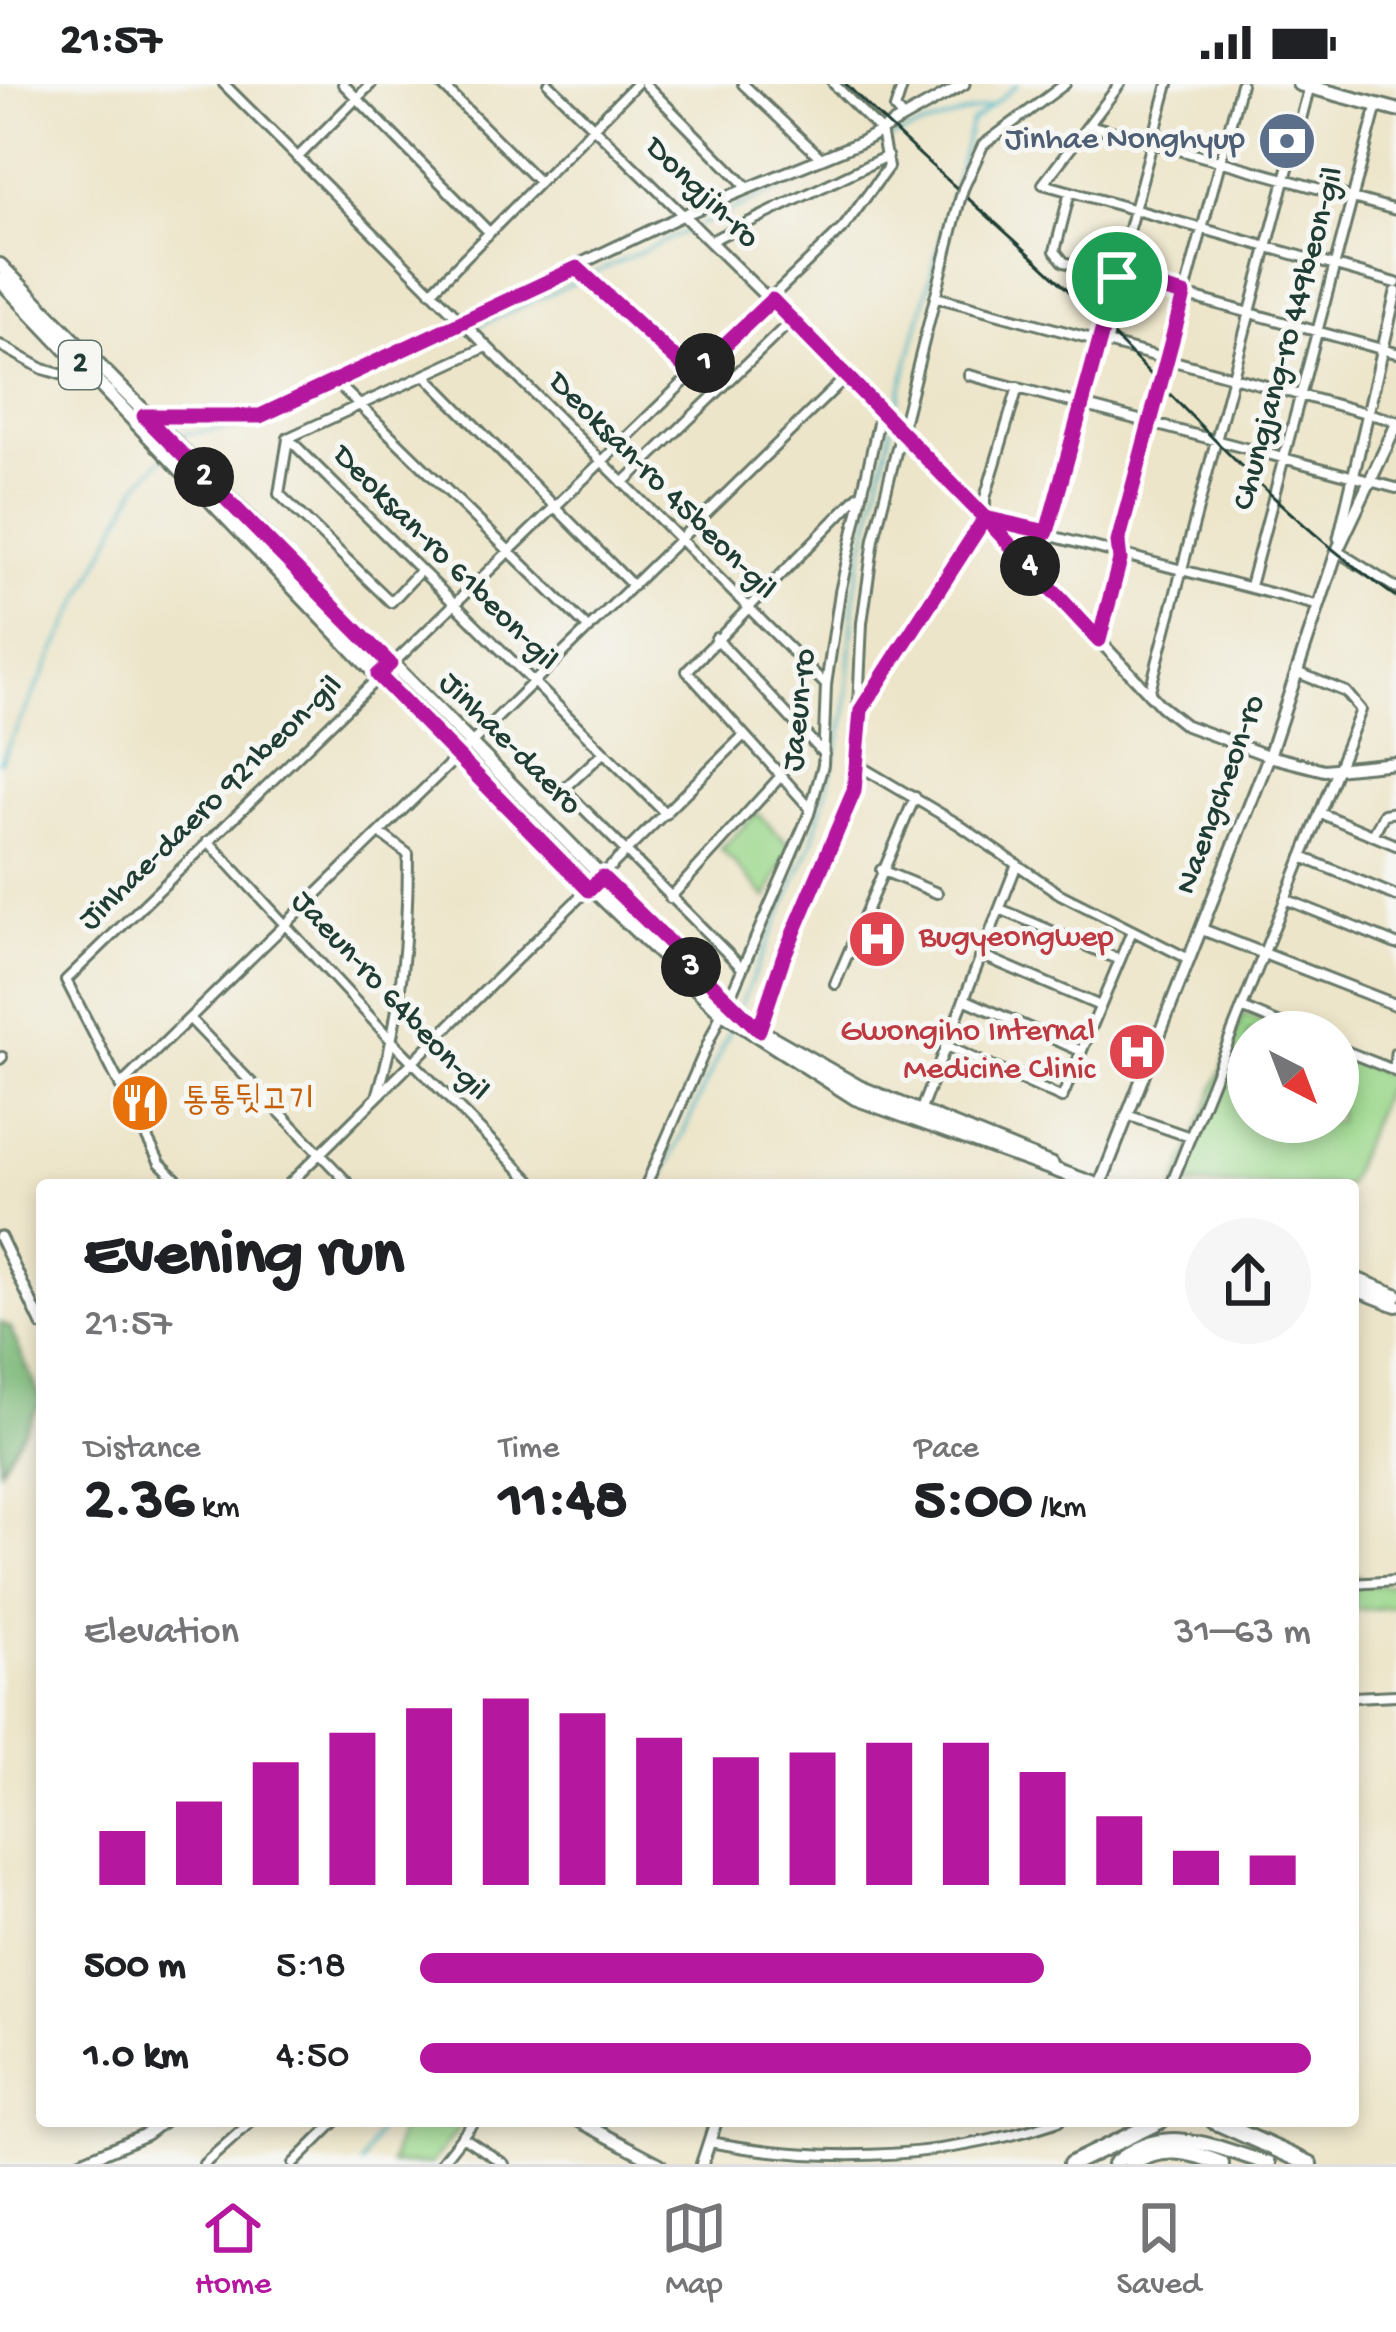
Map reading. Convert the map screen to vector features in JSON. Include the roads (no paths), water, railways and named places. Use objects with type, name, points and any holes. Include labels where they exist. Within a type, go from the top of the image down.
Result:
[{"type":"highway","points":[[1071,2164],[1148,2127]]},
{"type":"highway","points":[[1227,2127],[1310,2164]]},
{"type":"highway","points":[[1131,2164],[1174,2150],[1221,2164]]},
{"type":"main road","points":[[1306,85],[1396,110]]},
{"type":"main road","name":"Jinhae-daero","points":[[0,265],[726,1009]]},
{"type":"main road","name":"Jinhae-daero","points":[[0,280],[457,759],[589,890],[726,1009]]},
{"type":"main road","name":"Naengcheon-ro","points":[[1100,1179],[1269,755],[1337,551],[1396,424]]},
{"type":"main road","name":"Dongjin-ro","points":[[1269,755],[1337,770],[1396,763]]},
{"type":"main road","name":"2","points":[[726,1009],[855,1098],[1082,1179]]},
{"type":"main road","name":"2","points":[[745,1024],[859,1088],[1063,1172]]},
{"type":"main road","points":[[1359,1280],[1396,1295]]},
{"type":"main road","points":[[1359,1290],[1396,1305]]},
{"type":"main road","points":[[76,2164],[155,2127]]},
{"type":"main road","points":[[590,2127],[660,2164]]},
{"type":"main road","points":[[702,2164],[714,2127]]},
{"type":"main road","points":[[1114,2164],[1134,2149],[1180,2138],[1269,2164]]},
{"type":"street","name":"Deoksan-ro 45beon-gil","points":[[224,84],[826,685]]},
{"type":"street","points":[[343,84],[490,232]]},
{"type":"street","points":[[297,158],[371,84]]},
{"type":"street","points":[[441,84],[539,182]]},
{"type":"street","name":"Dongjin-ro","points":[[549,84],[901,430],[1149,694],[1184,725],[1269,755]]},
{"type":"street","points":[[431,292],[640,84],[748,188]]},
{"type":"street","points":[[743,84],[821,158]]},
{"type":"street","points":[[710,241],[887,156],[880,131],[834,84]]},
{"type":"street","points":[[903,84],[896,109],[904,118]]},
{"type":"street","points":[[144,416],[260,416],[682,215],[880,131],[964,84]]},
{"type":"street","points":[[759,1030],[783,958],[854,791],[862,623],[874,539],[963,189],[983,146],[1065,84]]},
{"type":"street","points":[[1120,84],[1043,184],[1396,283]]},
{"type":"street","points":[[1036,573],[1168,84]]},
{"type":"street","points":[[1099,640],[1160,382],[1241,84]]},
{"type":"street","points":[[1149,694],[1306,85]]},
{"type":"street","name":"Chungjang-ro 449beon-gil","points":[[1250,586],[1377,105]]},
{"type":"street","points":[[1088,125],[1396,210]]},
{"type":"street","name":"Jinhae-daero 921beon-gil","points":[[120,1087],[66,980],[844,227],[888,167],[887,156]]},
{"type":"street","points":[[1070,192],[1054,251],[1064,262],[1396,353]]},
{"type":"street","points":[[577,268],[693,375]]},
{"type":"street","points":[[1396,292],[1337,551],[1396,588]]},
{"type":"street","points":[[940,298],[1233,375],[1396,424]]},
{"type":"street","points":[[623,483],[792,320]]},
{"type":"street","points":[[0,345],[43,369],[100,386]]},
{"type":"street","points":[[288,438],[486,346]]},
{"type":"street","points":[[425,375],[633,586]]},
{"type":"street","points":[[969,375],[1396,488]]},
{"type":"street","points":[[176,1179],[160,1163],[120,1087],[847,376]]},
{"type":"street","points":[[335,381],[589,629]]},
{"type":"street","points":[[861,710],[985,518],[985,498],[1018,387]]},
{"type":"street","name":"Jaeun-ro","points":[[649,1179],[811,809],[824,754],[826,685],[880,410]]},
{"type":"street","name":"Deoksan-ro 61beon-gil","points":[[288,438],[279,494],[391,602],[421,570]]},
{"type":"street","name":"Deoksan-ro 61beon-gil","points":[[288,438],[666,814]]},
{"type":"street","points":[[811,809],[687,671],[861,492]]},
{"type":"street","points":[[985,518],[1316,605]]},
{"type":"street","points":[[716,638],[824,754]]},
{"type":"street","points":[[1173,1179],[1361,710],[1346,692],[1295,671]]},
{"type":"street","points":[[294,1179],[742,737]]},
{"type":"street","points":[[604,752],[564,789],[741,967]]},
{"type":"street","points":[[858,765],[915,797],[1060,894],[1189,959]]},
{"type":"street","points":[[670,898],[780,777]]},
{"type":"street","points":[[835,984],[915,797]]},
{"type":"street","points":[[1373,835],[1384,814],[1396,812]]},
{"type":"street","points":[[1319,813],[1396,845]]},
{"type":"street","points":[[376,1098],[394,1043],[408,928],[408,854],[380,833]]},
{"type":"street","name":"Jaeun-ro 64beon-gil","points":[[208,842],[413,1063],[529,1179]]},
{"type":"street","points":[[1302,857],[1396,896]]},
{"type":"street","points":[[920,1112],[1017,864]]},
{"type":"street","points":[[881,870],[937,893]]},
{"type":"street","points":[[1285,899],[1396,944]]},
{"type":"street","points":[[999,909],[1120,960]]},
{"type":"street","points":[[1201,929],[1396,1005]]},
{"type":"street","points":[[946,1046],[1061,1098],[1132,931]]},
{"type":"street","points":[[981,955],[1100,1006]]},
{"type":"street","points":[[964,999],[1082,1051]]},
{"type":"street","points":[[1242,1008],[1249,1011]]},
{"type":"street","points":[[190,1019],[344,1179]]},
{"type":"street","points":[[1359,1056],[1395,1071],[1396,1053]]},
{"type":"street","points":[[1127,1115],[1190,1137]]},
{"type":"street","points":[[0,1237],[36,1312]]},
{"type":"street","points":[[1359,1583],[1396,1581]]},
{"type":"street","points":[[1359,1697],[1396,1695]]},
{"type":"street","points":[[204,2164],[245,2127]]},
{"type":"street","points":[[293,2164],[331,2127]]},
{"type":"street","points":[[440,2164],[469,2127]]},
{"type":"street","points":[[710,2142],[795,2159],[866,2163],[1009,2138],[1041,2127]]},
{"type":"street","points":[[462,2136],[504,2164]]},
{"type":"waterway","points":[[894,417],[971,123],[1018,84]]},
{"type":"waterway","points":[[700,225],[895,136],[992,105]]},
{"type":"waterway","points":[[590,275],[691,229]]},
{"type":"waterway","points":[[177,442],[184,434],[265,423],[582,279]]},
{"type":"waterway","points":[[738,1010],[813,841],[846,714],[855,587],[892,426]]},
{"type":"waterway","points":[[0,762],[137,486],[163,458]]},
{"type":"waterway","points":[[662,1179],[733,1024]]},
{"type":"waterway","points":[[362,2164],[380,2127]]},
{"type":"railway","points":[[846,84],[1068,290],[1266,490],[1396,597]]},
{"type":"place","name":"Jinhae Nonghyup","points":[[1287,141]]},
{"type":"place","name":"Bugyeongwep","points":[[877,939]]},
{"type":"place","name":"Gwongiho Internal Medicine Clinic","points":[[1137,1052]]},
{"type":"place","name":"통통뒷고기","points":[[140,1103]]}]
